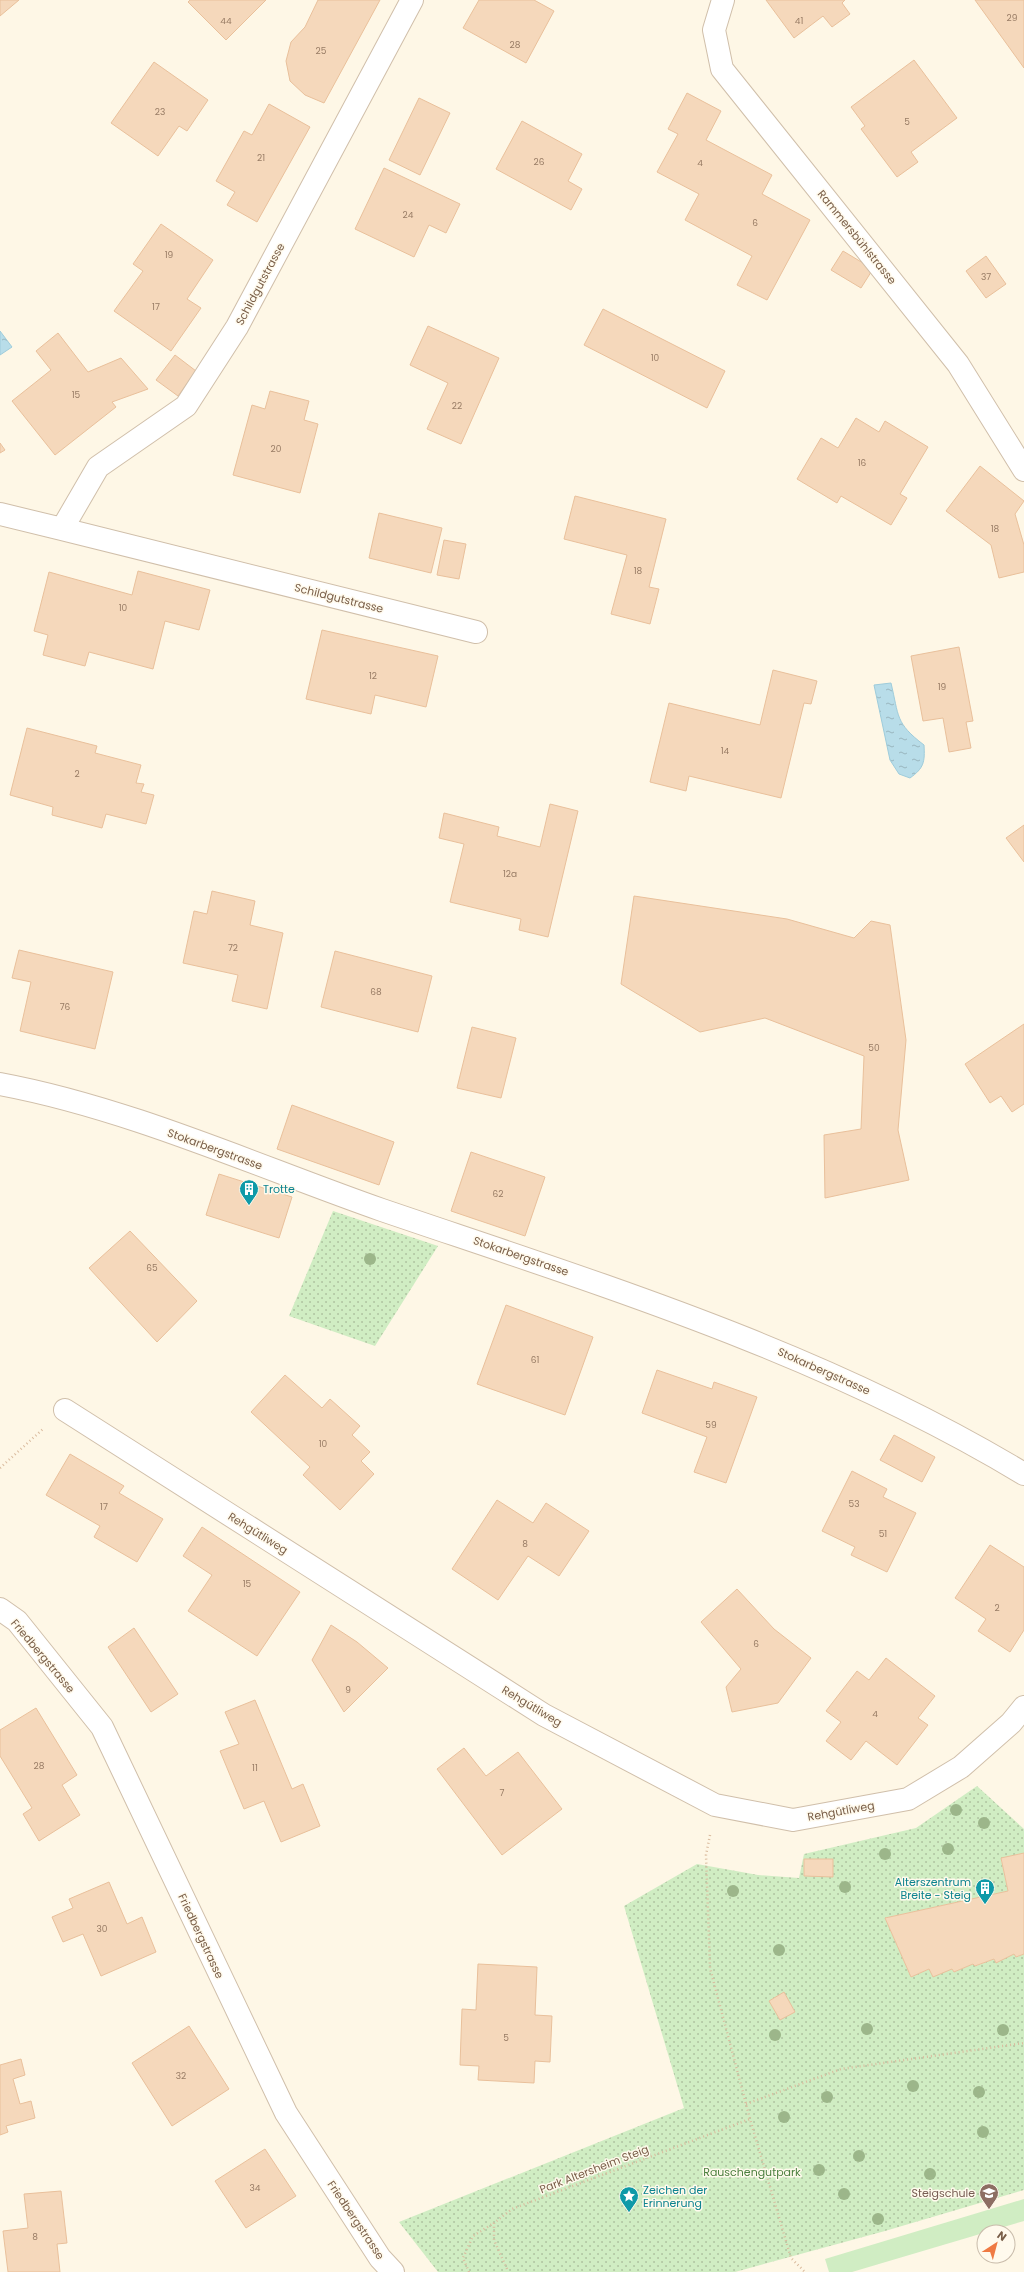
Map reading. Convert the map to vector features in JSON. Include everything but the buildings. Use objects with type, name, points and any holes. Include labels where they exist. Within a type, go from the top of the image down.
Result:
[{"type":"street","name":"Schildgutstrasse","points":[[62,529],[98,466],[186,406],[237,327],[412,0]]},
{"type":"street","name":"Rammersbühlstrasse","points":[[723,0],[714,30],[722,69],[958,364],[1024,470]]},
{"type":"street","name":"Schildgutstrasse","points":[[0,514],[476,632]]},
{"type":"street","name":"Stokarbergstrasse","points":[[0,1084],[76,1102],[105,1111],[381,1209],[609,1286],[794,1358],[966,1438],[1024,1474]]},
{"type":"street","name":"Rehgütliweg","points":[[65,1410],[544,1714],[715,1805],[793,1820],[908,1799],[961,1767],[1011,1723],[1024,1707]]},
{"type":"street","name":"Friedbergstrasse","points":[[0,1609],[17,1621],[102,1727],[286,2113],[380,2258],[393,2272]]},
{"type":"path","points":[[0,1468],[65,1410]]},
{"type":"path","points":[[715,1805],[706,1855],[710,1968],[750,2119],[791,2258],[804,2272]]},
{"type":"path","points":[[746,2104],[841,2069],[1023,2042]]},
{"type":"path","name":"Park Altersheim Steig","points":[[470,2272],[463,2258],[473,2236],[494,2223],[512,2209],[750,2119]]},
{"type":"path","points":[[494,2223],[494,2240],[507,2269]]},
{"type":"green space","points":[[333,1211],[438,1246],[375,1346],[289,1316]]},
{"type":"green space","name":"Rauschengutpark","points":[[977,1786],[1024,1829],[1024,1853],[1001,1859],[1008,1891],[885,1918],[911,1977],[929,1969],[952,1969],[954,1972],[973,1964],[976,1966],[994,1959],[996,1962],[1014,1954],[1017,1957],[1024,1954],[1024,2190],[885,2231],[735,2272],[438,2272],[399,2222],[684,2108],[624,1906],[697,1864],[758,1875],[799,1878],[804,1854],[916,1828]]},
{"type":"green space","points":[[1024,2199],[1024,2221],[1014,2224],[976,2224],[976,2235],[852,2272],[829,2272],[825,2259]]},
{"type":"water","points":[[0,331],[12,347],[0,355]]},
{"type":"water","points":[[891,683],[897,711],[903,724],[908,731],[924,745],[923,764],[921,768],[910,778],[899,774],[890,760],[874,685]]},
{"type":"place","name":"Trotte","points":[[249,1206]]},
{"type":"place","name":"Alterszentrum Breite - Steig","points":[[985,1905]]},
{"type":"place","name":"Steigschule","points":[[989,2210]]},
{"type":"place","name":"Zeichen der Erinnerung","points":[[629,2213]]}]
